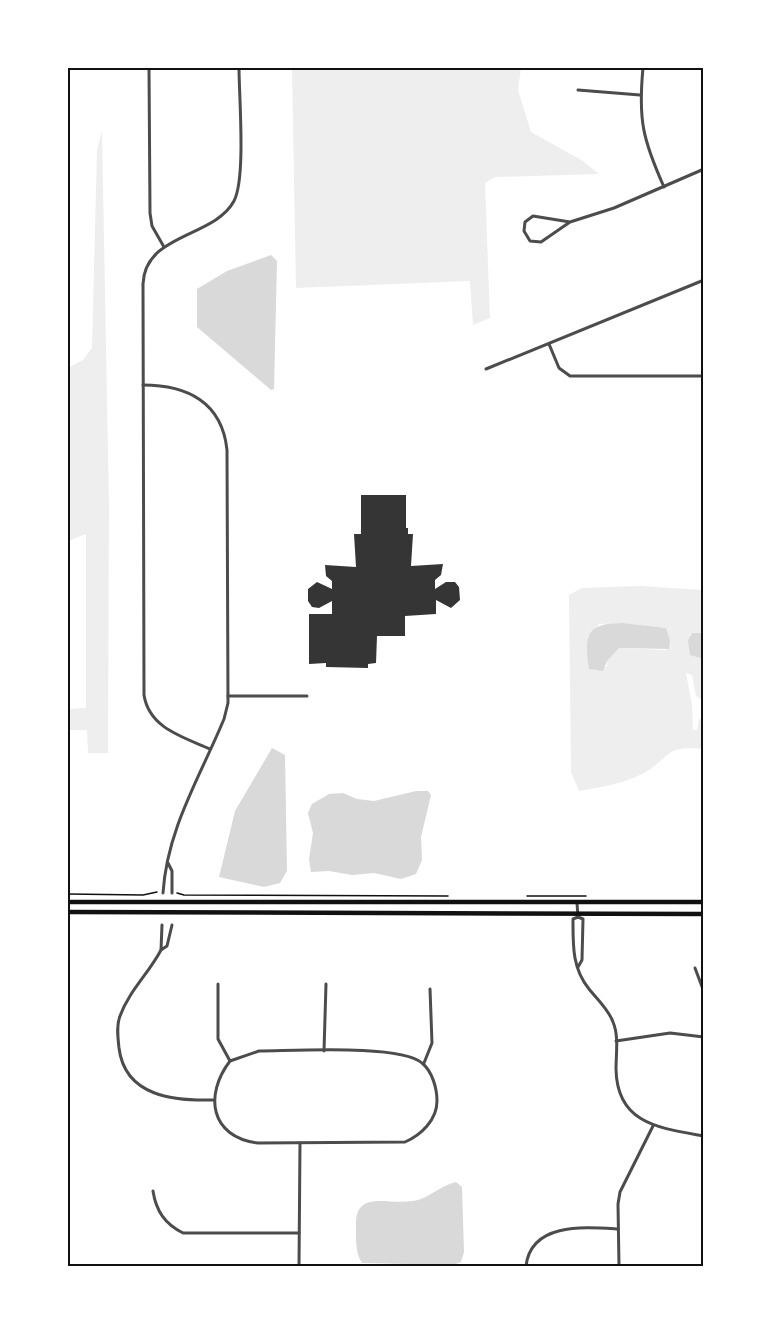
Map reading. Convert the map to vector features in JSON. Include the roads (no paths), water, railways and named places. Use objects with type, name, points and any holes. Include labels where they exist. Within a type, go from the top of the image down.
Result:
[{"type":"main road","points":[[68,902],[704,902]]},
{"type":"main road","points":[[68,912],[704,914]]},
{"type":"street","points":[[149,68],[150,213],[152,226],[164,247]]},
{"type":"street","points":[[210,749],[160,725],[152,717],[145,701],[143,278],[149,261],[164,247],[222,214],[235,200],[240,179],[239,68]]},
{"type":"street","points":[[643,68],[640,95],[643,135],[664,187]]},
{"type":"street","points":[[578,90],[640,95]]},
{"type":"street","points":[[570,222],[533,216],[525,222],[524,231],[530,241],[541,242],[570,222],[664,187],[704,169]]},
{"type":"street","points":[[486,369],[704,280]]},
{"type":"street","points":[[549,344],[561,370],[570,376],[704,376]]},
{"type":"street","points":[[143,385],[173,387],[197,397],[212,410],[223,432],[227,450],[228,696],[224,719],[174,830],[161,893]]},
{"type":"street","points":[[228,696],[307,696]]},
{"type":"street","points":[[168,863],[172,871],[172,892]]},
{"type":"street","points":[[578,903],[578,915]]},
{"type":"street","points":[[578,915],[583,919],[582,960],[578,967]]},
{"type":"street","points":[[578,915],[573,919],[573,959],[583,981],[614,1023],[616,1083],[620,1097],[629,1110],[653,1125],[704,1136]]},
{"type":"street","points":[[161,950],[162,925]]},
{"type":"street","points":[[172,926],[167,946],[161,950],[127,998],[118,1020],[120,1055],[127,1071],[151,1092],[175,1101],[213,1100]]},
{"type":"street","points":[[695,968],[704,992]]},
{"type":"street","points":[[218,984],[218,1039],[230,1060]]},
{"type":"street","points":[[324,1051],[326,984]]},
{"type":"street","points":[[423,1064],[432,1043],[430,989]]},
{"type":"street","points":[[616,1041],[670,1033],[703,1037],[704,1032]]},
{"type":"street","points":[[259,1051],[400,1052],[423,1064],[433,1080],[437,1098],[435,1111],[427,1126],[405,1142],[258,1143],[238,1138],[220,1121],[213,1100],[218,1077],[230,1060],[259,1051]]},
{"type":"street","points":[[619,1266],[620,1192],[653,1125]]},
{"type":"street","points":[[299,1266],[300,1143]]},
{"type":"street","points":[[153,1191],[160,1214],[169,1226],[183,1233],[299,1233]]},
{"type":"street","points":[[526,1266],[532,1249],[544,1236],[565,1229],[618,1229]]}]
